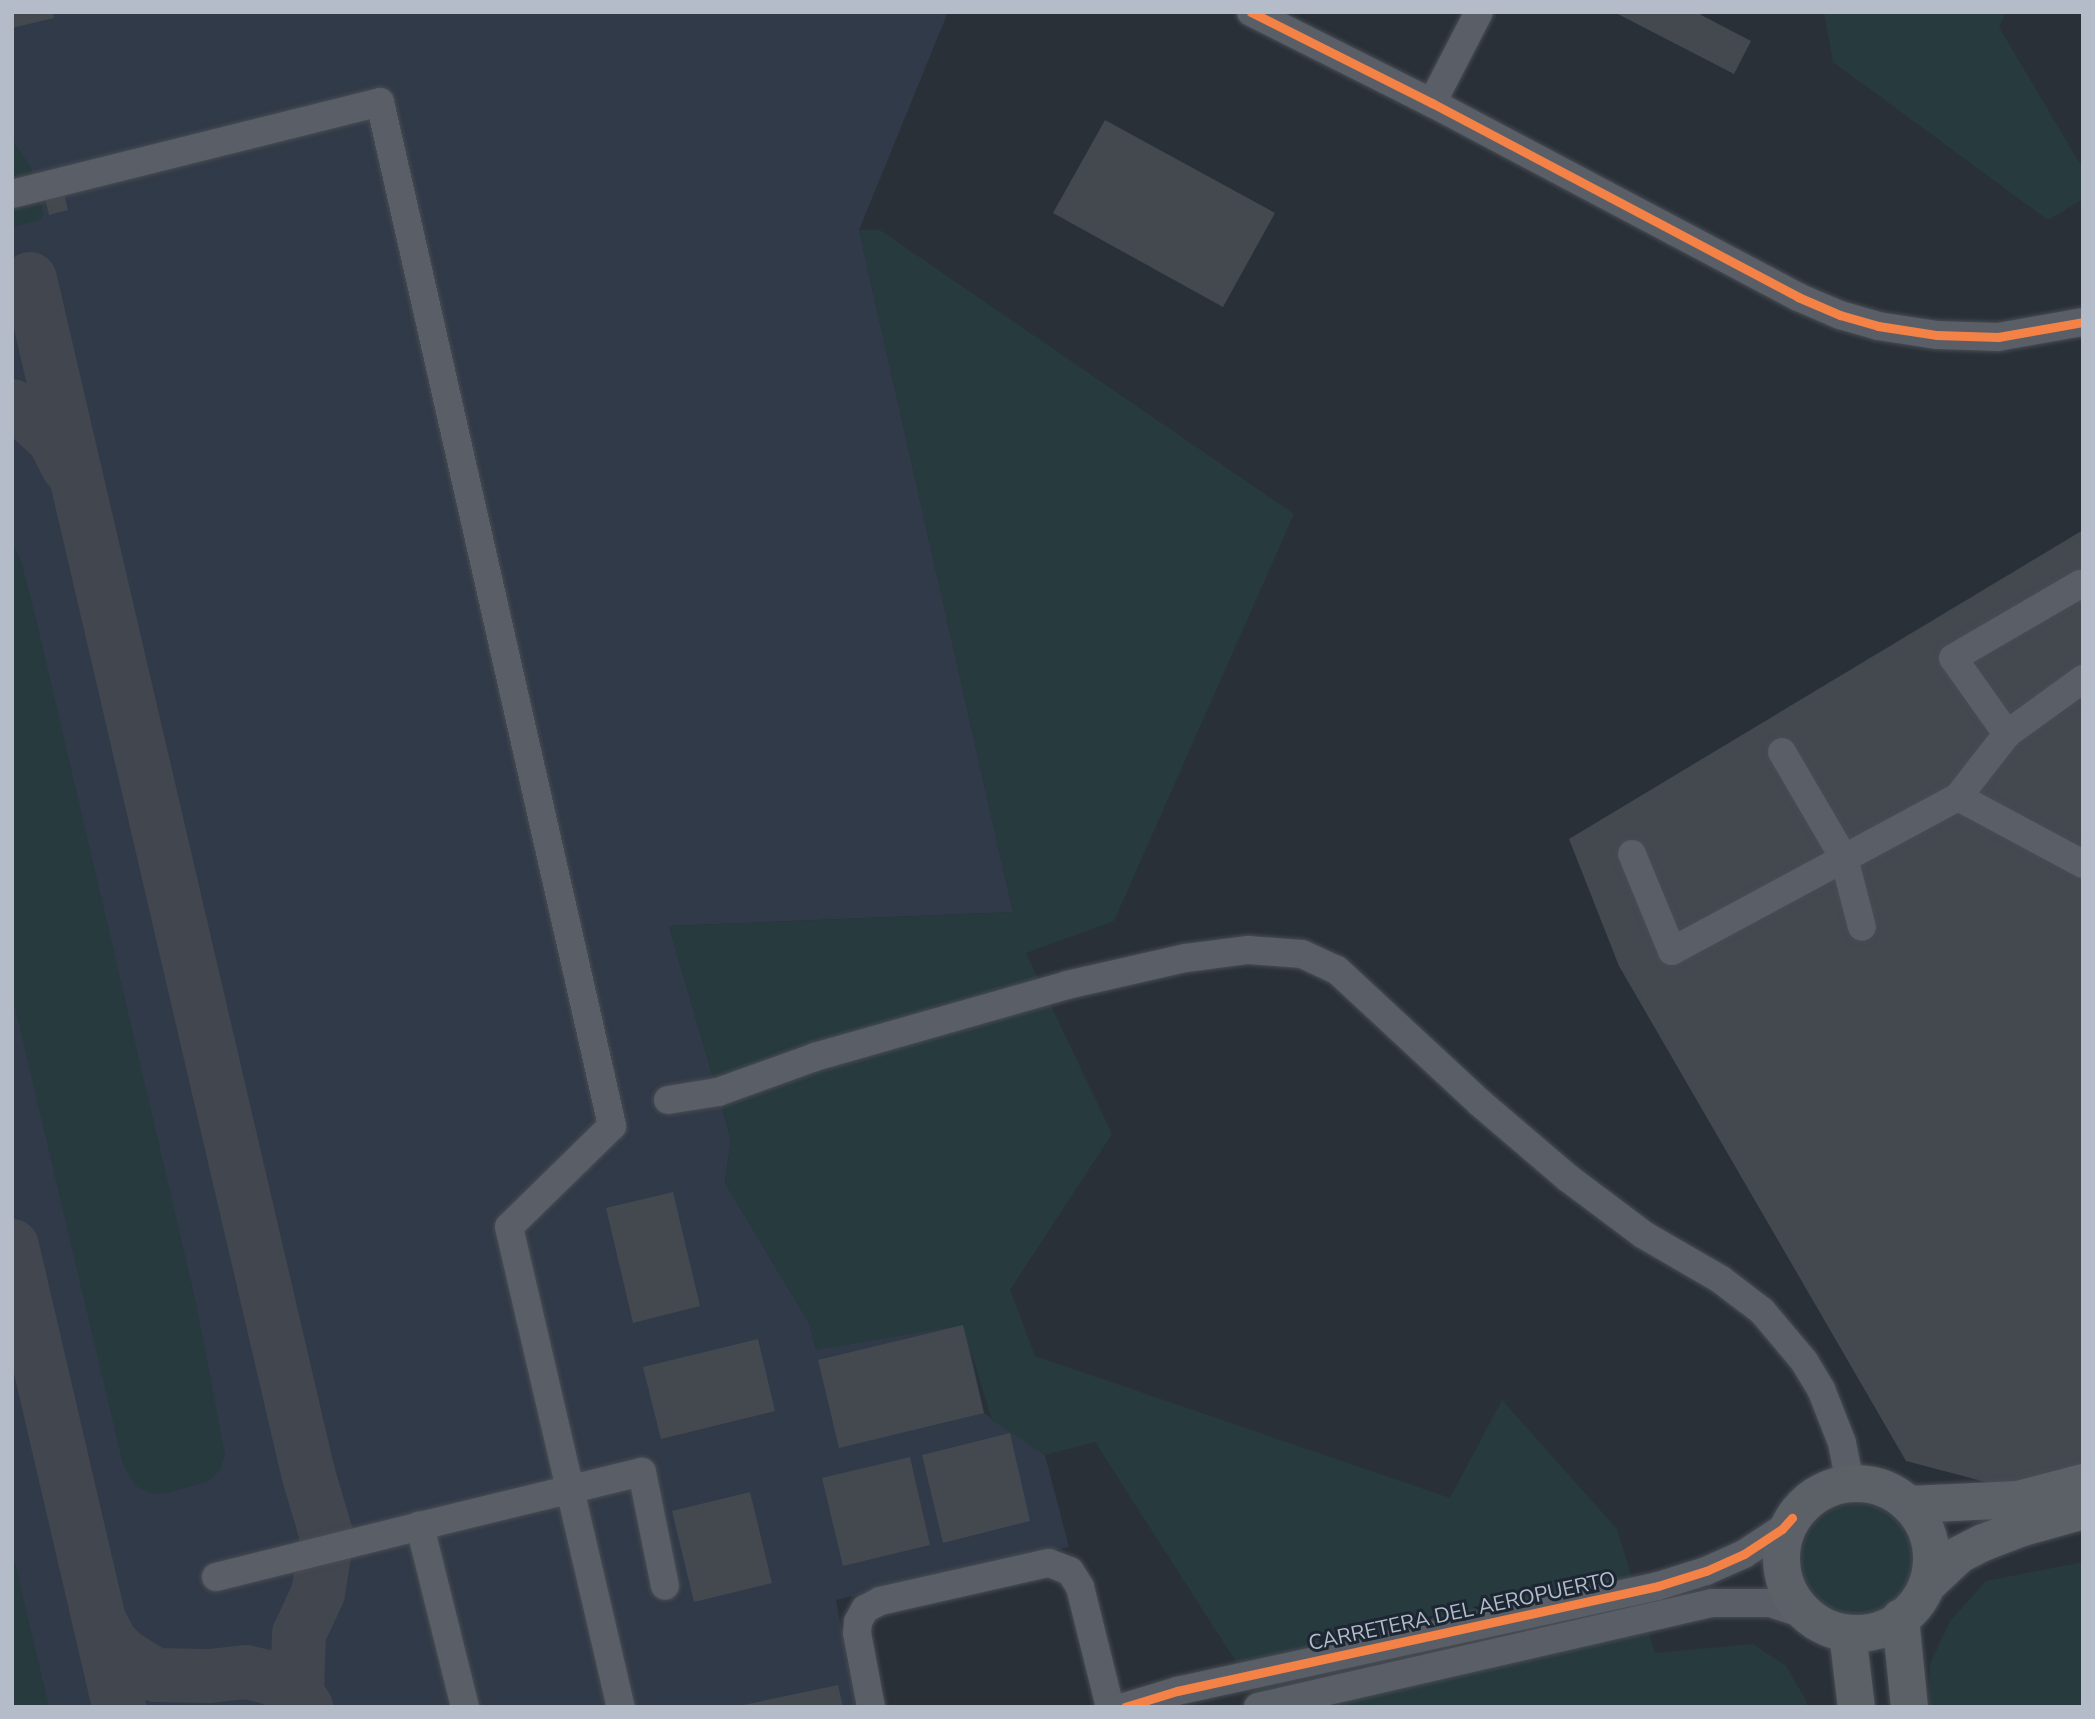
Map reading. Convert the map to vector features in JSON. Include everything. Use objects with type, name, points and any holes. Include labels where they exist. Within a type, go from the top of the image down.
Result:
[{"type":"main road","points":[[1908,1504],[2006,1501],[2083,1482]]},
{"type":"main road","points":[[1926,1585],[1931,1564],[1929,1542],[1922,1521],[1908,1504],[1891,1491],[1871,1484],[1850,1483],[1818,1494],[1792,1518],[1784,1538],[1781,1559],[1784,1580],[1793,1600],[1823,1625],[1847,1633],[1882,1628],[1900,1617],[1914,1605],[1926,1585],[1959,1554],[2019,1528],[2083,1510]]},
{"type":"main road","points":[[1900,1617],[1909,1707]]},
{"type":"main road","points":[[1847,1633],[1856,1707]]},
{"type":"street","points":[[1251,12],[1432,103],[1787,291],[1840,315],[1878,326],[1937,335],[1998,337],[2083,322]]},
{"type":"street","points":[[1432,103],[1479,12]]},
{"type":"street","points":[[12,194],[380,102],[612,1126],[509,1227],[621,1707]]},
{"type":"street","points":[[2007,734],[1953,658],[2080,584],[2083,587]]},
{"type":"street","points":[[1632,854],[1672,951],[1958,797],[2007,734],[2083,678]]},
{"type":"street","points":[[1782,752],[1844,858],[1861,927]]},
{"type":"street","points":[[1958,797],[2083,864]]},
{"type":"street","points":[[668,1100],[718,1092],[815,1057],[1067,985],[1186,958],[1235,951],[1302,954],[1337,970],[1479,1102],[1568,1178],[1644,1235],[1720,1279],[1762,1311],[1804,1361],[1821,1389],[1842,1443],[1850,1483]]},
{"type":"street","points":[[216,1577],[642,1472],[665,1586]]},
{"type":"street","name":"CARRETERA DEL AEROPUERTO","points":[[1125,1707],[1177,1691],[1658,1586],[1706,1571],[1744,1554],[1782,1529],[1792,1518]]},
{"type":"street","points":[[420,1526],[466,1707]]},
{"type":"street","points":[[871,1707],[858,1633],[858,1622],[865,1609],[880,1601],[1049,1563],[1070,1572],[1080,1587],[1110,1707]]},
{"type":"street","points":[[1258,1707],[1713,1603],[1770,1603],[1808,1615]]},
{"type":"shaded area","points":[[12,12],[948,12],[859,230],[1013,912],[669,926],[731,1139],[725,1183],[809,1323],[816,1349],[964,1321],[984,1413],[1045,1455],[1069,1547],[836,1600],[856,1707],[12,1707]]},
{"type":"green space","points":[[1824,12],[2006,12],[1999,27],[2083,169],[2083,199],[2048,220],[1833,62]]},
{"type":"green space","points":[[12,139],[31,168],[43,214],[40,220],[12,227]]},
{"type":"green space","points":[[859,230],[880,230],[1294,514],[1114,921],[1026,953],[1112,1134],[1010,1290],[1035,1356],[1450,1498],[1502,1400],[1617,1529],[1655,1653],[1753,1644],[1786,1666],[1806,1700],[1807,1707],[1265,1707],[1095,1442],[1045,1455],[992,1420],[963,1325],[816,1350],[809,1323],[725,1183],[731,1139],[669,926],[1013,912]]},
{"type":"green space","points":[[12,543],[21,561],[36,619],[196,1303],[225,1455],[220,1470],[207,1482],[162,1494],[153,1494],[136,1486],[123,1464],[12,994]]},
{"type":"green space","points":[[1857,1504],[1878,1508],[1896,1520],[1908,1538],[1912,1559],[1908,1580],[1896,1598],[1878,1610],[1857,1614],[1836,1610],[1818,1598],[1806,1580],[1802,1559],[1806,1538],[1818,1520],[1836,1508]]},
{"type":"green space","points":[[12,1551],[49,1707],[12,1707]]},
{"type":"green space","points":[[2083,1562],[2083,1707],[1929,1707],[1930,1663],[1951,1620],[1986,1581]]},
{"type":"building","points":[[12,12],[53,12],[54,18],[12,28]]},
{"type":"building","points":[[1614,12],[1702,12],[1701,15],[1751,41],[1734,74]]},
{"type":"building","points":[[1105,120],[1275,213],[1223,307],[1053,213]]},
{"type":"building","points":[[62,185],[68,210],[49,215],[43,190]]},
{"type":"building","points":[[2083,530],[2083,1467],[2001,1486],[1906,1461],[1619,966],[1569,839]]},
{"type":"building","points":[[673,1192],[700,1306],[633,1323],[606,1208]]},
{"type":"building","points":[[963,1325],[984,1413],[839,1448],[818,1360]]},
{"type":"building","points":[[758,1339],[775,1411],[661,1439],[643,1367]]},
{"type":"building","points":[[1010,1433],[1030,1521],[943,1543],[922,1455]]},
{"type":"building","points":[[910,1457],[930,1545],[843,1566],[822,1478]]},
{"type":"building","points":[[750,1492],[772,1583],[694,1602],[672,1511]]},
{"type":"building","points":[[838,1685],[843,1707],[739,1707],[739,1706]]},
{"type":"taxiway","points":[[30,279],[308,1473],[327,1537],[318,1593],[299,1634],[297,1694]]},
{"type":"taxiway","points":[[12,406],[28,415],[54,439],[68,467]]},
{"type":"taxiway","points":[[12,1246],[119,1707]]},
{"type":"taxiway","points":[[99,1620],[112,1644],[124,1656],[156,1675],[209,1676],[246,1672],[271,1678],[287,1687],[297,1694],[306,1707]]},
{"type":"cycle path","points":[[1251,12],[1432,103],[1798,297],[1840,315],[1878,326],[1937,335],[1998,337],[2083,322]]},
{"type":"cycle path","points":[[1125,1707],[1177,1691],[1658,1586],[1706,1571],[1744,1554],[1782,1529],[1792,1518]]}]
